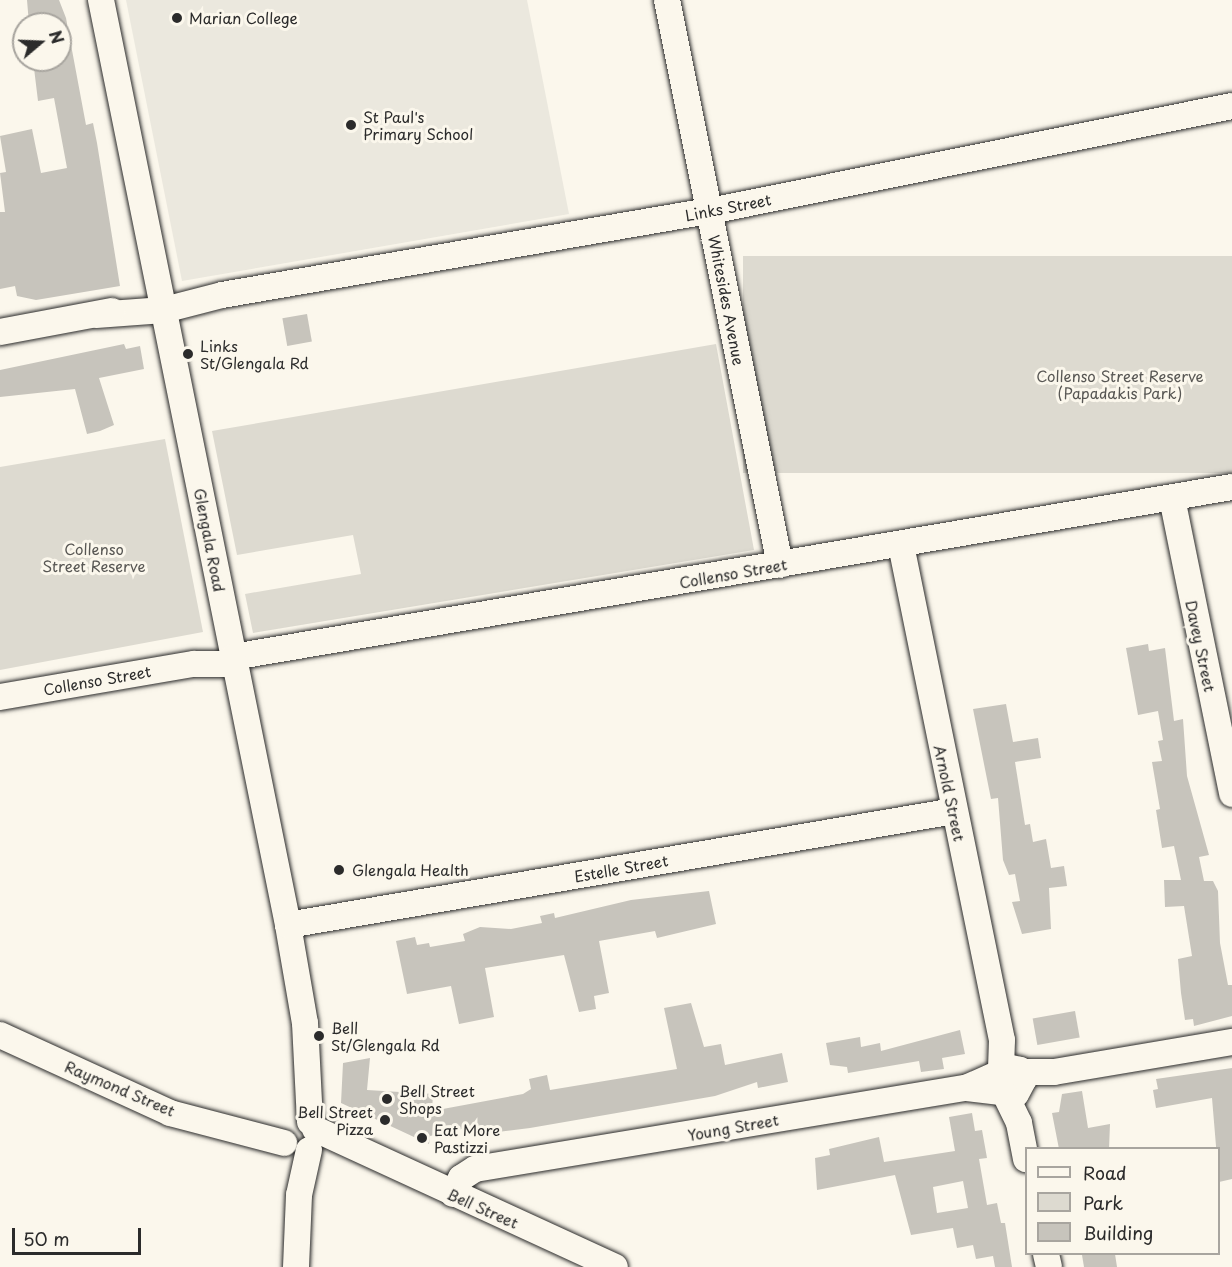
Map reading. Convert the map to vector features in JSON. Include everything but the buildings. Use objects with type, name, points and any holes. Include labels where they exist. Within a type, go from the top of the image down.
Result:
[{"type":"street","name":"Glengala Road","points":[[101,0],[288,925],[305,1023],[305,1082],[300,1135],[296,1267]]},
{"type":"street","name":"Whitesides Avenue","points":[[667,0],[780,565]]},
{"type":"street","name":"Links Street","points":[[0,332],[710,211],[1232,106]]},
{"type":"street","name":"Collenso Street","points":[[0,697],[1232,487]]},
{"type":"street","name":"Davey Street","points":[[1172,498],[1232,794]]},
{"type":"street","name":"Arnold Street","points":[[901,545],[1025,1154]]},
{"type":"street","name":"Estelle Street","points":[[288,925],[954,811]]},
{"type":"street","name":"Raymond Street","points":[[0,1035],[170,1113],[245,1128],[300,1135]]},
{"type":"street","name":"Young Street","points":[[461,1198],[477,1181],[500,1167],[1232,1042]]},
{"type":"street","name":"Bell Street","points":[[300,1135],[351,1148],[461,1198],[582,1260],[615,1267]]},
{"type":"shaded area","name":"St Paul's Primary School","points":[[126,0],[527,0],[569,214],[182,281]]},
{"type":"green space","name":"Collenso Street Reserve (Papadakis Park)","points":[[743,256],[1232,256],[1232,473],[743,473]]},
{"type":"green space","points":[[716,344],[754,550],[253,633],[245,594],[361,574],[353,535],[237,555],[212,431]]},
{"type":"green space","name":"Collenso Street Reserve","points":[[165,439],[203,632],[0,670],[0,467]]},
{"type":"place","name":"Marian College","points":[[177,18]]},
{"type":"place","name":"St Paul's Primary School","points":[[351,125]]},
{"type":"place","name":"Links St/Glengala Rd","points":[[188,354]]},
{"type":"place","name":"Glengala Health","points":[[339,870]]},
{"type":"place","name":"Bell St/Glengala Rd","points":[[319,1036]]},
{"type":"place","name":"Bell Street Shops","points":[[387,1099]]},
{"type":"place","name":"Bell Street Pizza","points":[[385,1120]]},
{"type":"place","name":"Eat More Pastizzi","points":[[422,1138]]}]
